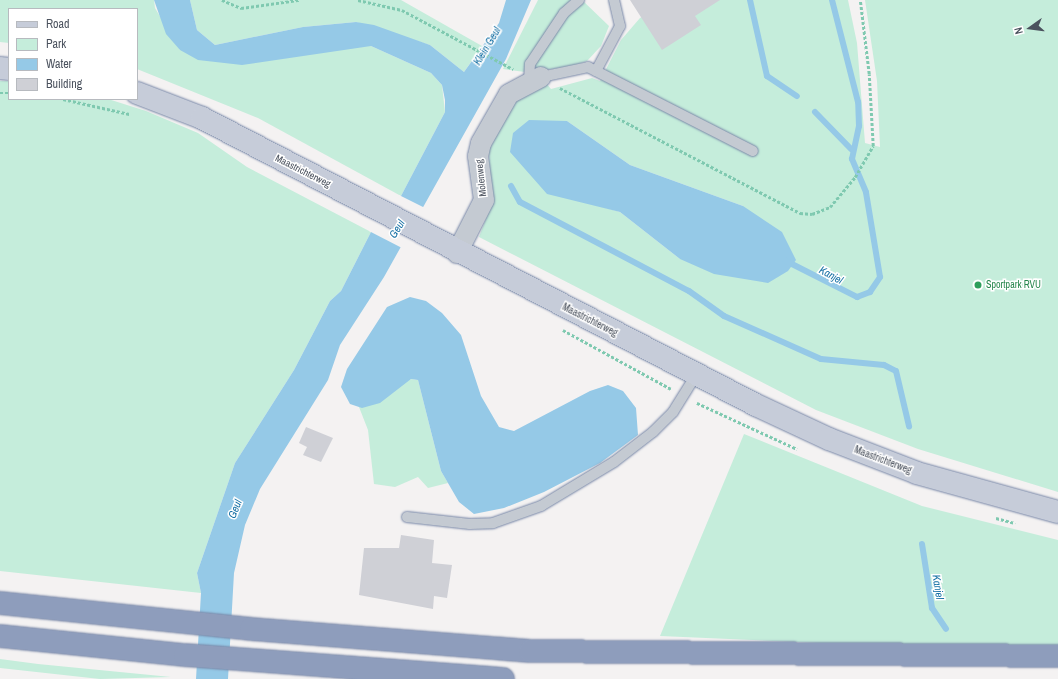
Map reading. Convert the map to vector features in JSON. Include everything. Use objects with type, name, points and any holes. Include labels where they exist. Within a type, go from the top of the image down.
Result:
[{"type":"highway","points":[[0,603],[185,624],[530,651],[1058,656]]},
{"type":"highway","points":[[0,636],[185,655],[502,679]]},
{"type":"main road","name":"Maastrichterweg","points":[[138,93],[202,118],[696,375],[829,439],[917,473],[1058,512]]},
{"type":"street","name":"Molenweg","points":[[457,252],[484,200],[478,156],[481,143],[509,94],[535,80]]},
{"type":"lane","points":[[579,0],[564,13],[530,64],[535,80],[588,67],[753,151]]},
{"type":"lane","points":[[596,71],[620,26],[614,0]]},
{"type":"lane","points":[[407,517],[470,524],[493,523],[541,506],[614,462],[653,432],[685,397],[696,375]]},
{"type":"path","points":[[222,0],[241,8],[299,0]]},
{"type":"path","points":[[358,0],[402,10],[510,68]]},
{"type":"path","points":[[535,80],[800,213],[812,214],[830,207],[855,177],[873,146],[870,74],[860,0]]},
{"type":"path","points":[[67,100],[137,116]]},
{"type":"path","points":[[640,372],[685,397]]},
{"type":"green space","points":[[0,0],[154,0],[155,8],[180,50],[371,46],[431,73],[442,85],[445,112],[401,196],[258,118],[138,69],[138,8],[8,8],[8,43],[0,42]]},
{"type":"green space","points":[[190,0],[401,0],[482,46],[464,72],[430,45],[356,22],[303,27],[215,45],[197,30]]},
{"type":"green space","points":[[538,0],[582,0],[609,26],[601,46],[587,61],[570,67],[525,72],[503,69]]},
{"type":"green space","points":[[671,0],[848,0],[857,43],[865,143],[880,147],[877,81],[865,0],[1058,0],[1058,492],[918,449],[816,410],[479,237],[490,208],[489,150],[512,105],[541,77],[551,89],[592,78],[600,81],[621,40],[640,18]],"holes":[[[567,121],[630,165],[743,206],[680,259],[620,212],[585,202]]]},
{"type":"green space","points":[[0,81],[8,81],[8,100],[111,100],[146,111],[198,133],[247,167],[371,232],[341,291],[330,301],[294,370],[235,463],[197,573],[201,593],[0,571]]},
{"type":"green space","points":[[411,379],[418,380],[441,471],[448,483],[428,488],[418,477],[395,487],[374,484],[368,430],[359,407]]},
{"type":"green space","points":[[744,434],[922,506],[1058,540],[1058,645],[886,646],[660,636]]},
{"type":"green space","points":[[0,659],[171,677],[100,679],[0,668]]},
{"type":"water","points":[[154,0],[190,0],[197,30],[215,45],[303,27],[356,22],[374,25],[430,45],[464,72],[499,23],[506,0],[531,0],[506,59],[384,277],[340,345],[328,380],[260,489],[245,525],[234,573],[228,679],[196,679],[201,593],[197,573],[235,463],[294,370],[330,301],[341,291],[371,232],[401,196],[445,112],[445,100],[442,85],[431,73],[371,46],[242,65],[198,60],[180,50],[166,34]]},
{"type":"water","points":[[529,120],[567,121],[630,165],[743,206],[782,232],[796,260],[788,271],[768,283],[714,274],[680,259],[620,212],[547,194],[510,152],[513,133]]},
{"type":"water","points":[[410,297],[426,301],[442,313],[461,335],[481,396],[499,427],[514,431],[590,391],[608,385],[623,391],[636,408],[638,435],[600,463],[544,492],[504,508],[474,514],[459,502],[441,471],[418,380],[411,379],[380,403],[362,408],[350,404],[341,387],[347,369],[387,307]]},
{"type":"pier","points":[[399,195],[425,208],[402,248],[369,231]]},
{"type":"building","points":[[630,0],[720,0],[695,16],[701,25],[662,50]]},
{"type":"building","points":[[306,427],[333,438],[321,462],[303,455],[307,447],[299,443]]},
{"type":"building","points":[[401,535],[434,540],[432,563],[452,565],[447,598],[434,596],[433,609],[359,595],[364,548],[399,548]]},
{"type":"waterway","points":[[750,0],[767,76],[797,96]]},
{"type":"waterway","name":"Kanjel","points":[[786,261],[857,297],[870,292],[880,277],[866,192],[852,159],[859,126],[858,102],[832,0]]},
{"type":"waterway","points":[[815,112],[851,149]]},
{"type":"waterway","name":"Kanjel","points":[[511,186],[520,202],[689,291],[724,316],[821,359],[884,365],[896,371],[909,426]]},
{"type":"waterway","name":"Kanjel","points":[[922,544],[932,608],[946,629]]},
{"type":"place","name":"Sportpark RVU","points":[[978,285]]},
{"type":"water label","name":"Klein Geul","points":[[487,46]]},
{"type":"water label","name":"Geul","points":[[397,229]]},
{"type":"water label","name":"Geul","points":[[235,509]]}]
